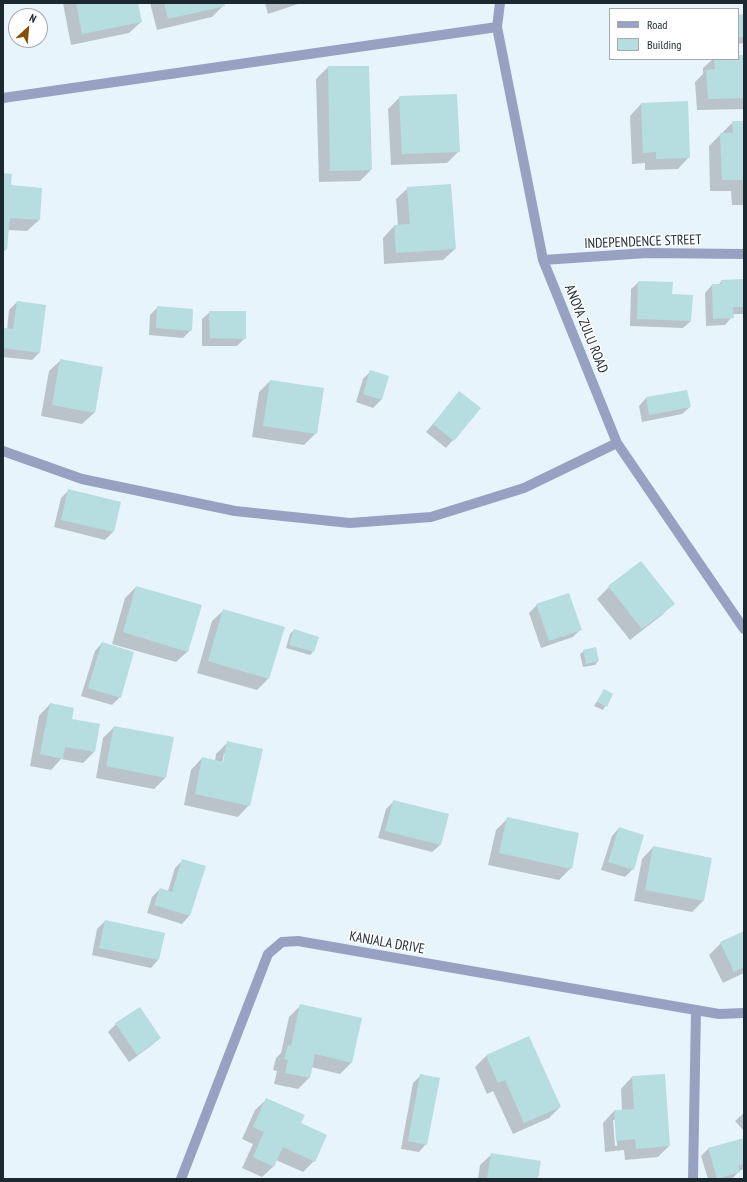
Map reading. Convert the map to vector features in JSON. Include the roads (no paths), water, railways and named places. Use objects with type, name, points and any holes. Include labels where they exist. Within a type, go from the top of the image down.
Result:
[{"type":"street","name":"ANOYA ZULU ROAD","points":[[500,3],[497,27],[543,260],[617,443],[744,629]]},
{"type":"street","points":[[3,98],[497,27]]},
{"type":"street","name":"INDEPENDENCE STREET","points":[[543,260],[647,253],[744,254]]},
{"type":"street","points":[[3,451],[82,479],[235,512],[350,523],[431,517],[524,488],[617,443]]},
{"type":"street","name":"KANJALA DRIVE","points":[[181,1179],[268,954],[282,942],[298,941],[718,1014],[744,1013]]},
{"type":"street","points":[[694,1179],[696,1010]]}]
